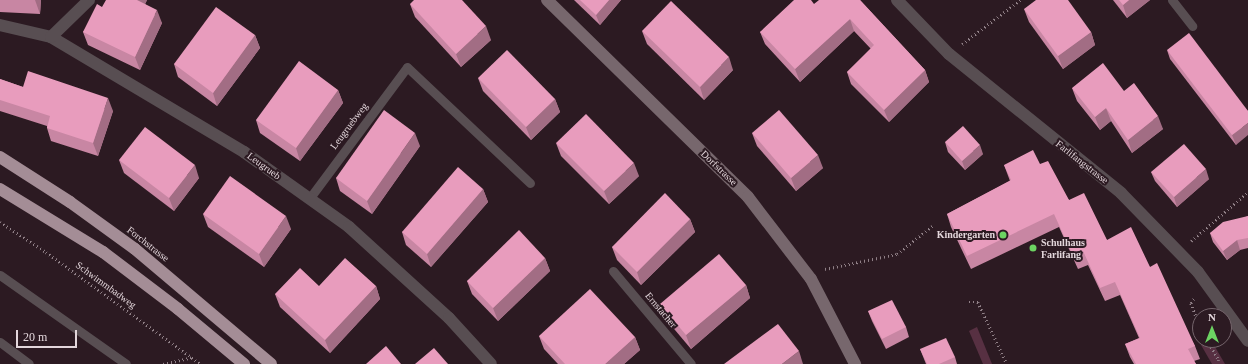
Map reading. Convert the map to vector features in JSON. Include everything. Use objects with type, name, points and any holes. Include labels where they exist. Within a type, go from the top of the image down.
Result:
[{"type":"highway","name":"Forchstrasse","points":[[0,157],[70,202],[135,249],[271,364]]},
{"type":"highway","points":[[0,189],[102,252],[178,309],[244,364]]},
{"type":"street","points":[[50,37],[89,0]]},
{"type":"street","name":"Dorfstrasse","points":[[547,0],[748,197],[811,278],[855,364]]},
{"type":"street","name":"Farlifangstrasse","points":[[897,0],[949,54],[1121,193],[1198,272],[1248,341]]},
{"type":"street","name":"Leugrueb","points":[[0,25],[50,37],[244,152],[349,227],[438,307],[491,364]]},
{"type":"lane","points":[[1172,0],[1192,26]]},
{"type":"lane","name":"Leugruebweg","points":[[309,199],[407,67],[530,183]]},
{"type":"lane","name":"Ernstacher","points":[[613,271],[691,364]]},
{"type":"lane","points":[[0,275],[126,364]]},
{"type":"lane","points":[[0,342],[29,364]]},
{"type":"path","points":[[949,54],[1020,0]]},
{"type":"path","points":[[1194,238],[1248,192]]},
{"type":"path","name":"Schwimmbadweg","points":[[0,222],[46,252],[201,364]]},
{"type":"path","points":[[825,269],[897,254],[932,226]]},
{"type":"path","points":[[1192,308],[1190,303],[1194,299]]},
{"type":"path","points":[[969,302],[978,302],[1007,364]]},
{"type":"path","points":[[1212,348],[1219,360],[1218,364]]},
{"type":"path","points":[[162,364],[193,357]]},
{"type":"shaded area","points":[[977,327],[992,364],[983,364],[969,331]]},
{"type":"shaded area","points":[[1203,348],[1216,348],[1225,364],[1212,364]]},
{"type":"building","points":[[106,0],[137,0],[157,10],[135,57],[83,32],[97,4],[102,7]]},
{"type":"building","points":[[414,0],[462,0],[486,26],[456,54],[410,4]]},
{"type":"building","points":[[580,0],[609,0],[596,15]]},
{"type":"building","points":[[794,0],[811,0],[814,4],[819,0],[860,0],[925,70],[884,110],[847,72],[874,45],[850,19],[795,69],[760,32]]},
{"type":"building","points":[[1036,0],[1068,0],[1091,32],[1058,56],[1024,9]]},
{"type":"building","points":[[1119,0],[1129,0],[1123,5]]},
{"type":"building","points":[[671,1],[729,57],[700,87],[642,31]]},
{"type":"building","points":[[216,7],[255,35],[213,93],[174,64]]},
{"type":"building","points":[[1189,33],[1248,111],[1248,123],[1232,135],[1167,50]]},
{"type":"building","points":[[507,50],[555,99],[526,127],[478,78]]},
{"type":"building","points":[[299,61],[338,90],[296,148],[256,120]]},
{"type":"building","points":[[1103,63],[1124,91],[1134,83],[1158,116],[1128,140],[1106,108],[1095,117],[1072,88]]},
{"type":"building","points":[[28,71],[108,98],[93,143],[47,128],[50,116],[0,100],[0,79],[23,87]]},
{"type":"building","points":[[384,110],[415,133],[367,201],[336,178]]},
{"type":"building","points":[[779,110],[818,155],[791,178],[752,133]]},
{"type":"building","points":[[586,114],[634,163],[604,191],[556,143]]},
{"type":"building","points":[[963,126],[980,145],[962,161],[945,142]]},
{"type":"building","points":[[145,127],[195,165],[169,198],[119,160]]},
{"type":"building","points":[[1184,144],[1206,169],[1174,197],[1151,172]]},
{"type":"building","points":[[1033,150],[1040,164],[1048,161],[1069,200],[1084,193],[1107,240],[1131,227],[1150,267],[1157,263],[1192,339],[1192,347],[1188,349],[1196,364],[1136,364],[1125,344],[1140,338],[1115,282],[1100,288],[1083,251],[1073,256],[1054,214],[967,256],[947,214],[1011,180],[1004,165]]},
{"type":"building","points":[[458,167],[483,189],[427,254],[402,232]]},
{"type":"building","points":[[230,176],[286,216],[259,254],[203,214]]},
{"type":"building","points":[[665,193],[690,219],[637,272],[612,247]]},
{"type":"building","points":[[1248,216],[1248,238],[1237,240],[1223,251],[1210,233],[1223,222]]},
{"type":"building","points":[[519,230],[545,258],[493,308],[467,281]]},
{"type":"building","points":[[719,254],[746,285],[686,335],[660,304]]},
{"type":"building","points":[[345,258],[376,286],[325,340],[275,294],[300,268],[319,286]]},
{"type":"building","points":[[590,289],[635,337],[605,364],[565,364],[539,336]]},
{"type":"building","points":[[892,300],[906,327],[882,339],[868,311]]},
{"type":"building","points":[[778,324],[799,351],[782,364],[724,364]]},
{"type":"building","points":[[946,338],[955,357],[939,364],[927,364],[920,349]]},
{"type":"building","points":[[386,346],[401,364],[366,364]]},
{"type":"building","points":[[434,348],[448,364],[415,364]]},
{"type":"place","name":"Kindergarten","points":[[1003,235]]},
{"type":"place","name":"Schulhaus Farlifang","points":[[1033,248]]}]
